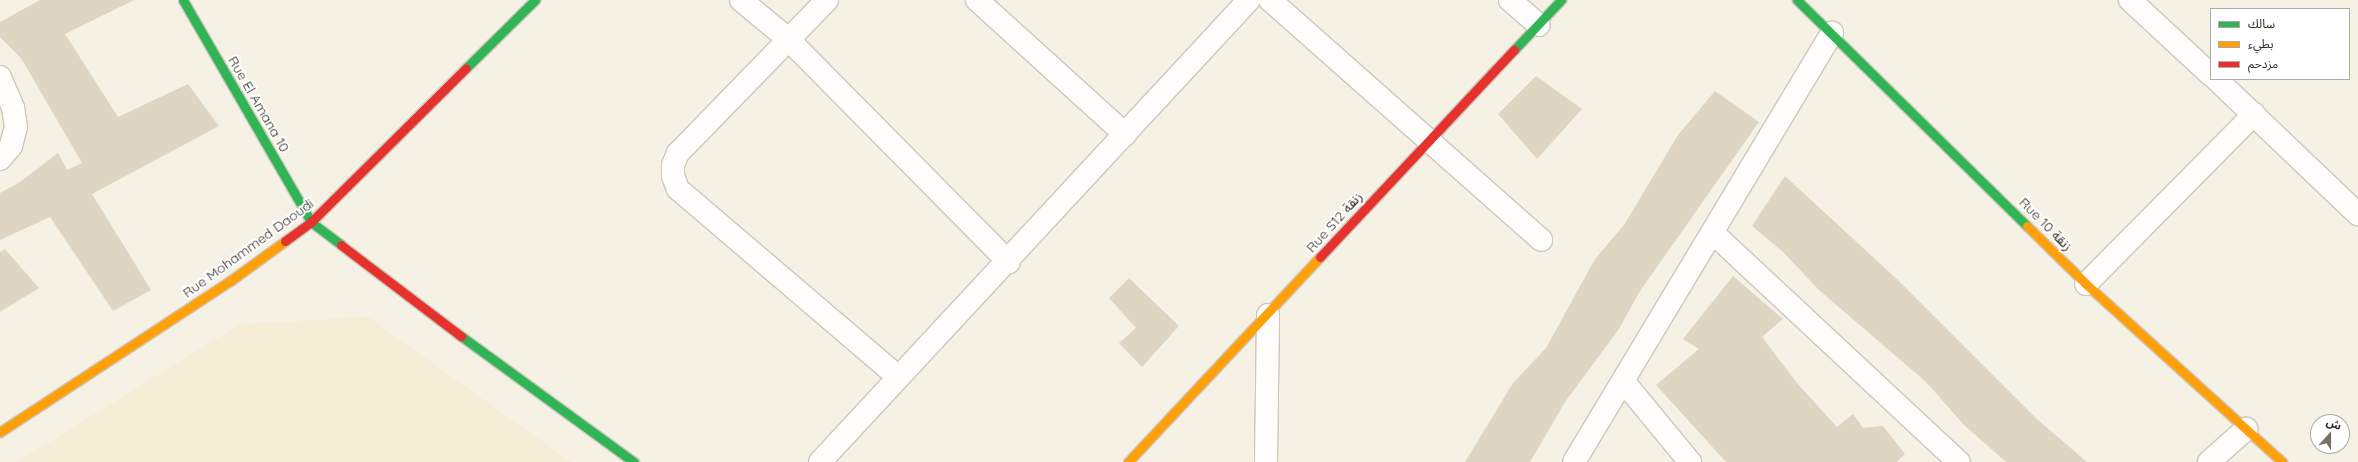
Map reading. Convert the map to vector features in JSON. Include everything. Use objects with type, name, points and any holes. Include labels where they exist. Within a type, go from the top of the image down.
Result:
[{"type":"street","name":"Rue El Amana 10","points":[[182,0],[311,222]]},
{"type":"street","name":"Rue Mohammed Daoudi","points":[[0,432],[230,281],[311,222],[535,0]]},
{"type":"street","points":[[741,0],[788,39],[1009,262]]},
{"type":"street","points":[[827,0],[678,153],[673,165],[673,176],[678,189],[898,377]]},
{"type":"street","points":[[977,0],[1125,134]]},
{"type":"street","points":[[820,462],[898,377],[1009,262],[1249,0]]},
{"type":"street","points":[[1270,0],[1541,240]]},
{"type":"street","points":[[1510,0],[1538,26]]},
{"type":"street","name":"Rue S12 زنقة","points":[[1128,462],[1268,315],[1428,140],[1538,26],[1561,0]]},
{"type":"street","name":"Rue 10 زنقة","points":[[1797,0],[2086,284],[2282,462]]},
{"type":"street","points":[[2130,0],[2210,74]]},
{"type":"street","points":[[1574,462],[1624,382],[1832,33]]},
{"type":"street","points":[[0,77],[13,108],[16,127],[11,146],[0,159]]},
{"type":"street","points":[[2217,80],[2358,214]]},
{"type":"street","points":[[2086,284],[2254,114]]},
{"type":"street","points":[[311,222],[408,298],[634,462]]},
{"type":"street","points":[[1713,233],[1955,461]]},
{"type":"street","points":[[1266,462],[1268,315]]},
{"type":"street","points":[[1624,382],[1690,462]]},
{"type":"street","points":[[2209,462],[2246,429]]},
{"type":"shaded area","points":[[368,317],[571,462],[17,462],[240,324]]},
{"type":"building","points":[[40,0],[134,0],[65,34],[118,117],[188,84],[219,126],[92,194],[151,290],[113,311],[50,217],[0,240],[0,193],[20,182],[58,153],[67,170],[82,163],[21,58],[0,37],[0,22]]},
{"type":"building","points":[[1536,76],[1582,109],[1537,159],[1498,114]]},
{"type":"building","points":[[1715,91],[1759,122],[1640,291],[1619,329],[1565,402],[1530,462],[1465,462],[1513,383],[1546,348],[1595,259],[1624,225],[1678,135]]},
{"type":"building","points":[[1785,176],[1899,281],[2038,420],[2087,462],[2006,462],[1964,425],[1926,382],[1819,290],[1783,252],[1752,226]]},
{"type":"building","points":[[5,249],[39,288],[0,312],[0,252]]},
{"type":"building","points":[[1733,276],[1783,319],[1762,337],[1797,383],[1837,427],[1853,414],[1863,428],[1883,426],[1905,454],[1897,462],[1726,462],[1656,385],[1699,349],[1683,339]]},
{"type":"building","points":[[1129,278],[1179,326],[1142,367],[1119,343],[1136,328],[1109,298]]},
{"type":"traffic: fast","points":[[183,0],[311,222],[341,245]]},
{"type":"traffic: fast","points":[[466,68],[535,0]]},
{"type":"traffic: fast","points":[[1514,50],[1561,0]]},
{"type":"traffic: fast","points":[[1797,0],[2027,226]]},
{"type":"traffic: fast","points":[[461,336],[634,462]]},
{"type":"traffic: slow","points":[[2027,226],[2086,284],[2282,462]]},
{"type":"traffic: slow","points":[[0,432],[230,281],[285,241]]},
{"type":"traffic: slow","points":[[1128,462],[1320,257]]},
{"type":"traffic: jam","points":[[1320,257],[1514,50]]},
{"type":"traffic: jam","points":[[285,241],[311,222],[466,68]]},
{"type":"traffic: jam","points":[[341,245],[461,336]]}]
